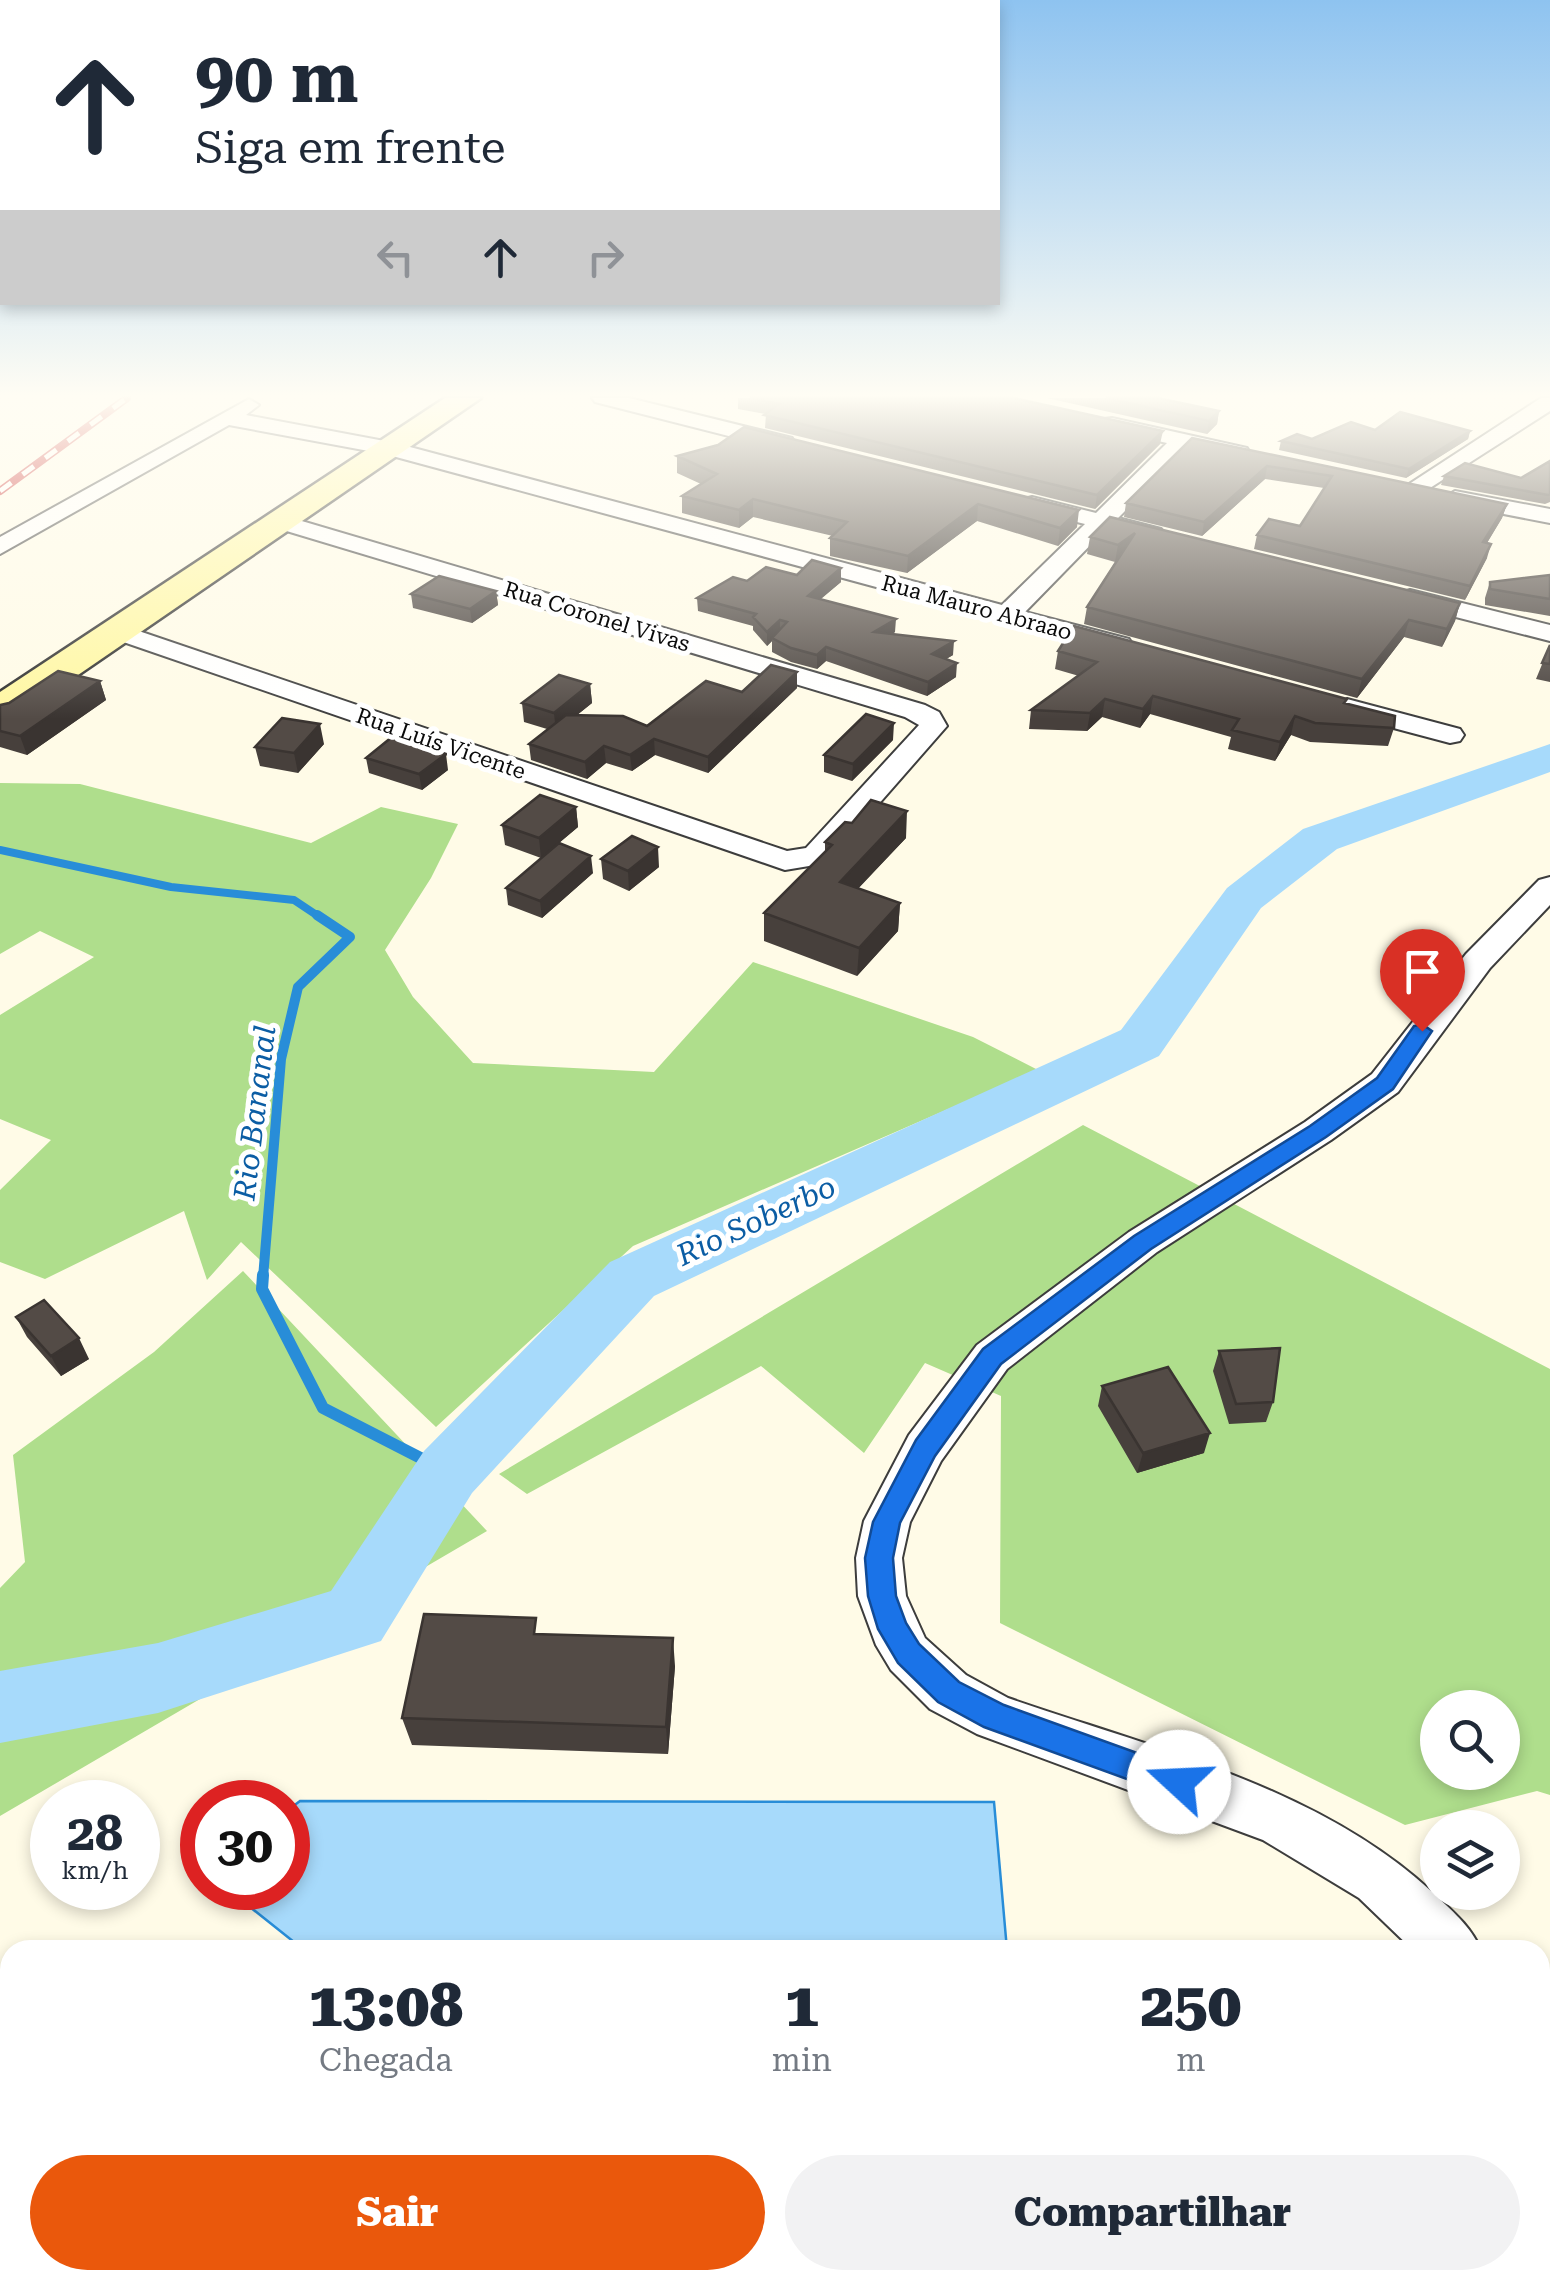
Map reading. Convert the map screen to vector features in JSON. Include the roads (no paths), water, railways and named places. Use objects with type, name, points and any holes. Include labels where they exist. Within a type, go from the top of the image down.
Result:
[{"type":"main road","points":[[0,710],[302,505]]},
{"type":"street","points":[[0,548],[75,505]]},
{"type":"street","name":"Rua Mauro Abraao","points":[[599,505],[1142,651]]},
{"type":"street","points":[[1036,505],[1176,540]]},
{"type":"street","points":[[1007,614],[1117,505]]},
{"type":"street","points":[[1491,505],[1550,516]]},
{"type":"street","name":"Rua Coronel Vivas","points":[[278,521],[916,711]]},
{"type":"street","points":[[1382,591],[1550,633]]},
{"type":"street","name":"Rua Luís Vicente","points":[[115,631],[785,861],[816,856],[928,734],[933,726],[929,718],[916,711]]},
{"type":"street","points":[[1315,699],[1450,736]]},
{"type":"street","points":[[1442,1940],[1378,1879],[1278,1819],[995,1717],[948,1692],[908,1654],[893,1629],[882,1596],[879,1558],[887,1522],[925,1448],[992,1356],[1143,1242],[1385,1084],[1478,961],[1550,888]]},
{"type":"water","points":[[310,1801],[994,1802],[1006,1940],[291,1940],[254,1910],[310,1910]]},
{"type":"waterway","name":"Rio Soberbo","points":[[0,1707],[158,1678],[355,1617],[448,1472],[632,1279],[1140,1043],[1244,898],[1320,839],[1550,757]]},
{"type":"waterway","name":"Rio Bananal","points":[[0,850],[171,887],[294,900],[321,918]]},
{"type":"waterway","name":"Rio Bananal","points":[[263,1278],[281,1059],[298,987],[350,937],[317,915]]},
{"type":"waterway","name":"Rio Bananal","points":[[263,1275],[262,1289],[323,1408],[448,1472]]}]
